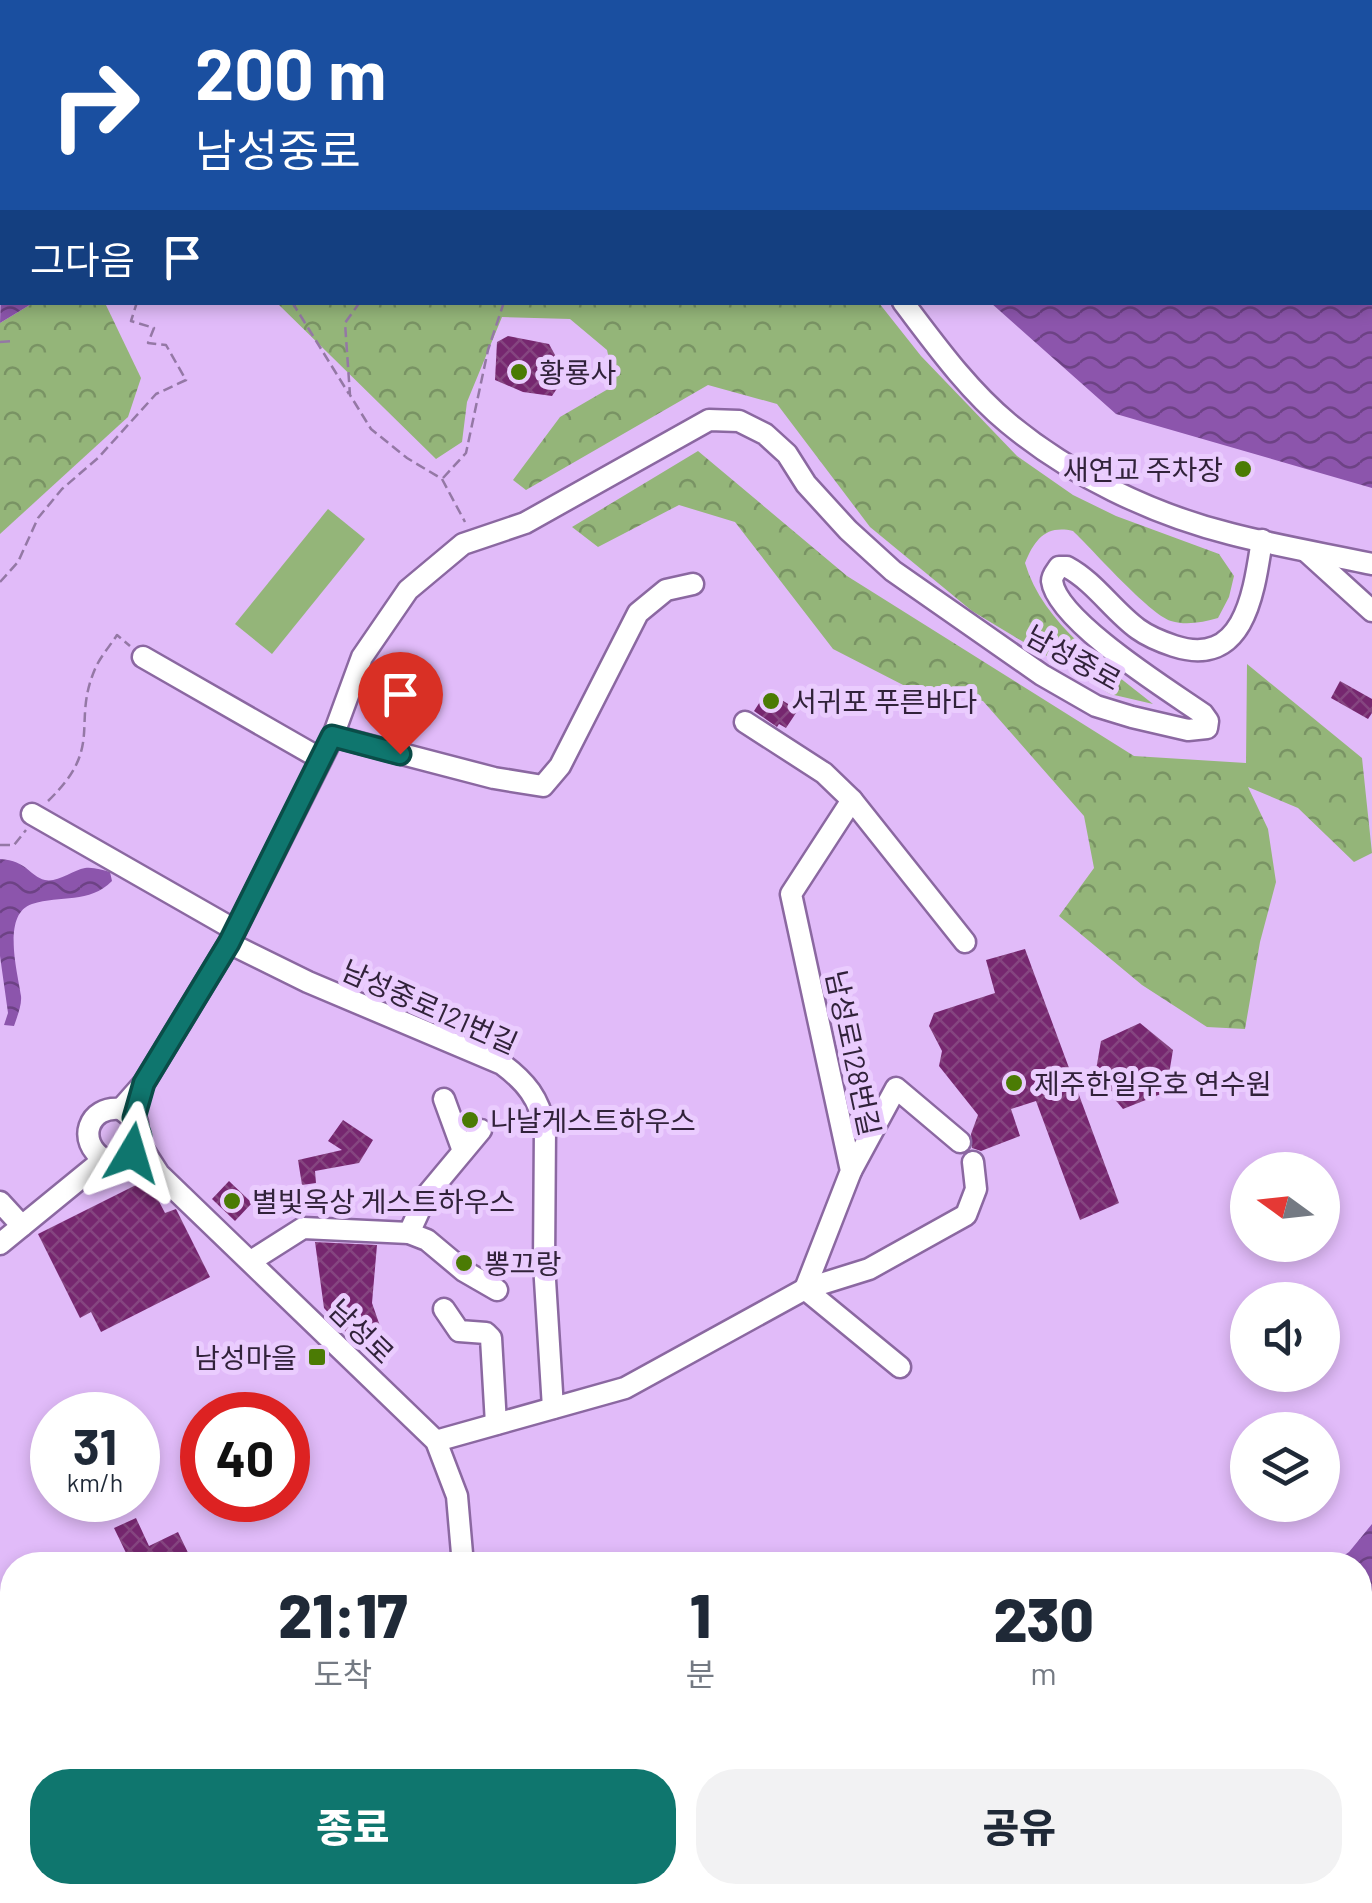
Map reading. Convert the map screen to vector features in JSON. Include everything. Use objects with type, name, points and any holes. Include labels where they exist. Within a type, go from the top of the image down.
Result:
[{"type":"street","points":[[905,305],[979,396],[1008,423],[1062,462],[1168,513],[1231,534],[1372,564]]},
{"type":"street","name":"남성중로","points":[[128,1113],[232,937],[322,759],[362,656],[408,590],[462,544],[525,523],[709,420],[740,421],[765,434],[787,454],[806,484],[848,530],[894,571],[1042,675],[1096,706],[1166,726],[1200,731],[1207,728],[1208,721],[1097,638],[1060,595],[1053,575],[1058,567],[1068,567],[1139,630],[1185,650],[1209,651],[1220,647],[1240,624],[1254,588],[1262,540]]},
{"type":"street","points":[[1303,549],[1372,611]]},
{"type":"street","points":[[332,736],[494,778],[543,786],[560,766],[638,613],[666,590],[693,584]]},
{"type":"street","points":[[142,657],[322,759]]},
{"type":"street","points":[[745,722],[824,773],[852,800],[965,942]]},
{"type":"street","name":"남성로128번길","points":[[806,1290],[851,1171],[791,894],[852,800]]},
{"type":"street","name":"남성중로121번길","points":[[32,814],[308,982],[502,1064],[528,1086],[541,1110],[544,1128],[544,1264],[553,1408]]},
{"type":"street","points":[[851,1171],[896,1088],[960,1142]]},
{"type":"street","points":[[444,1100],[462,1150]]},
{"type":"street","points":[[0,1244],[99,1155],[87,1134],[86,1112],[105,1109],[128,1113],[140,1129],[133,1150]]},
{"type":"street","points":[[409,1232],[426,1196],[481,1130]]},
{"type":"street","name":"남성로","points":[[99,1155],[133,1150],[436,1440],[457,1496],[464,1552]]},
{"type":"street","points":[[436,1440],[625,1388],[806,1290],[870,1269],[966,1215],[976,1189],[973,1162]]},
{"type":"street","points":[[0,1202],[22,1226]]},
{"type":"street","points":[[251,1260],[304,1228],[409,1232],[427,1240],[464,1271],[498,1290]]},
{"type":"street","points":[[806,1290],[900,1366]]},
{"type":"street","points":[[444,1309],[459,1331],[486,1332],[492,1338],[496,1424]]},
{"type":"path","points":[[0,582],[18,562],[38,518],[62,490],[98,458],[156,394],[186,380],[166,346],[148,342],[154,328],[131,321],[136,305]]},
{"type":"path","points":[[294,305],[371,429],[442,479],[466,524]]},
{"type":"path","points":[[350,395],[345,323],[358,305]]},
{"type":"path","points":[[442,479],[466,453],[488,350],[503,305]]},
{"type":"path","points":[[0,342],[12,342]]},
{"type":"path","points":[[0,845],[6,847],[20,840],[32,814],[72,776],[86,738],[96,668],[117,636],[142,657]]},
{"type":"green space","points":[[30,305],[106,305],[141,378],[128,417],[0,534],[0,323]]},
{"type":"green space","points":[[279,305],[881,305],[921,356],[1017,456],[1073,495],[1116,516],[1219,554],[1234,576],[1218,618],[1189,623],[1171,621],[1136,594],[1073,531],[1049,532],[1033,547],[1025,563],[1046,605],[1078,642],[1153,704],[1110,694],[972,611],[870,527],[777,404],[708,385],[526,490],[513,480],[560,417],[615,385],[607,350],[570,319],[502,317],[467,402],[462,442],[436,459]]},
{"type":"green space","points":[[698,451],[847,576],[1134,756],[1246,763],[1247,664],[1362,758],[1372,853],[1354,862],[1298,808],[1248,787],[1268,829],[1276,882],[1260,942],[1245,1029],[1207,1027],[1142,985],[1059,916],[1094,868],[1084,816],[983,701],[907,687],[833,649],[735,522],[679,505],[598,547],[572,527]]},
{"type":"green space","points":[[328,509],[365,539],[272,654],[235,624]]},
{"type":"water","points":[[1,305],[30,305],[0,323]]},
{"type":"water","points":[[993,305],[1372,305],[1372,488],[1116,414]]},
{"type":"water","points":[[0,859],[22,865],[45,880],[88,868],[110,872],[112,881],[94,893],[43,901],[23,910],[14,932],[21,1000],[14,1026],[4,1025],[8,1013],[0,956]]},
{"type":"water","points":[[1372,1524],[1372,1552],[1349,1552]]},
{"type":"building","points":[[508,336],[549,344],[566,375],[552,396],[523,392],[495,380],[497,342]]},
{"type":"building","points":[[1340,681],[1372,699],[1368,719],[1331,698]]},
{"type":"building","name":"서귀포 푸른바다","points":[[767,691],[798,710],[786,728],[779,724],[777,727],[754,711]]},
{"type":"building","name":"제주한일우호 연수원","points":[[1025,949],[1119,1203],[1080,1220],[1036,1101],[1011,1109],[1020,1136],[981,1151],[972,1148],[971,1134],[978,1115],[939,1066],[942,1051],[929,1026],[934,1013],[995,993],[986,960]]},
{"type":"building","points":[[1140,1023],[1173,1050],[1166,1092],[1123,1109],[1095,1076],[1101,1041]]},
{"type":"building","points":[[343,1120],[373,1140],[359,1163],[315,1171],[316,1183],[302,1185],[298,1160],[342,1150],[328,1141]]},
{"type":"building","name":"별빛옥상 게스트하우스","points":[[229,1181],[252,1203],[235,1221],[212,1199]]},
{"type":"building","points":[[142,1182],[147,1192],[153,1190],[165,1213],[176,1209],[210,1277],[101,1332],[91,1312],[80,1318],[38,1234]]},
{"type":"building","points":[[315,1242],[377,1245],[372,1303],[388,1349],[371,1360],[324,1308]]},
{"type":"building","points":[[138,1522],[149,1546],[178,1532],[188,1552],[126,1552],[114,1528]]},
{"type":"place","name":"황룡사","points":[[519,372]]},
{"type":"place","name":"새연교 주차장","points":[[1243,469]]},
{"type":"place","name":"서귀포 푸른바다","points":[[771,701]]},
{"type":"place","name":"제주한일우호 연수원","points":[[1014,1083]]},
{"type":"place","name":"나날게스트하우스","points":[[470,1120]]},
{"type":"place","name":"별빛옥상 게스트하우스","points":[[232,1201]]},
{"type":"place","name":"뽕끄랑","points":[[464,1263]]},
{"type":"place","name":"남성마을","points":[[317,1357]]},
{"type":"route","points":[[132,1153],[139,1143],[140,1129],[134,1118],[144,1083],[229,943],[332,736],[400,754]]}]
